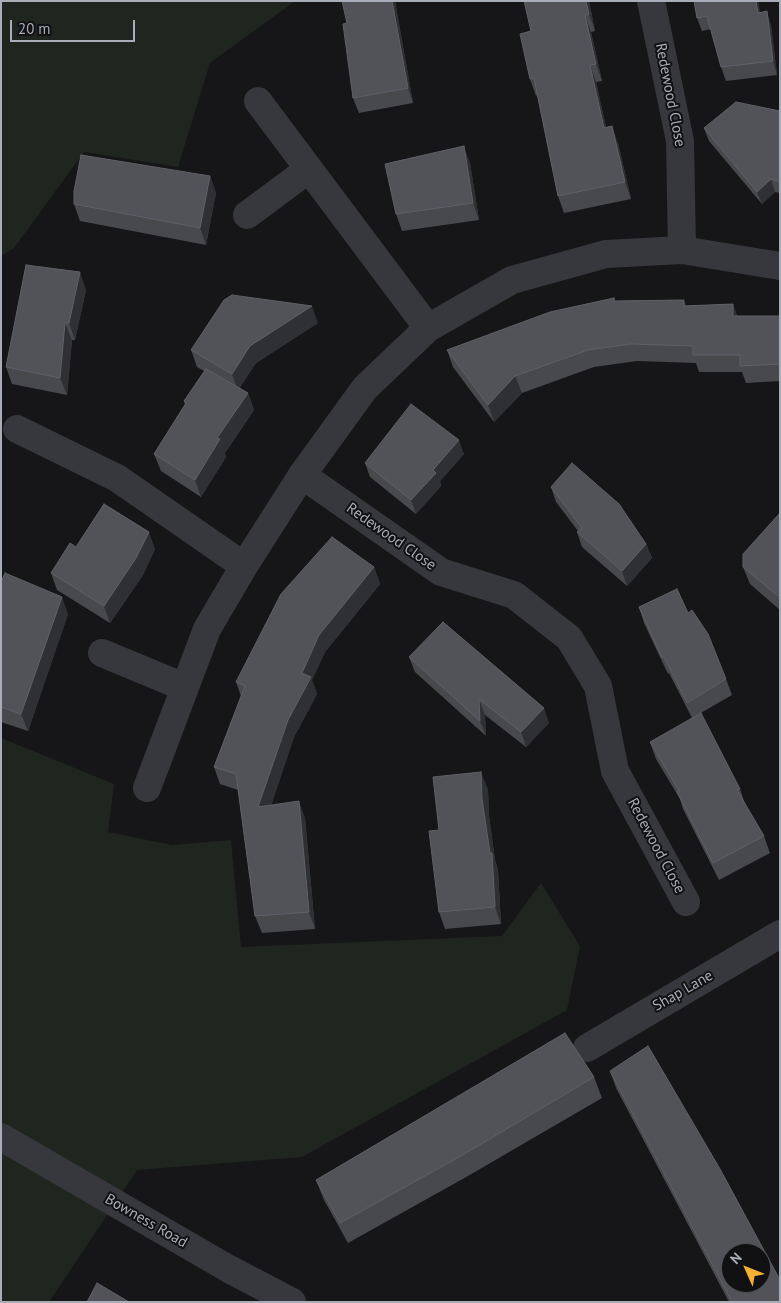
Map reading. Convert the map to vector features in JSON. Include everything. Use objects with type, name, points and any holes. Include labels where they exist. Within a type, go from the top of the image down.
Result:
[{"type":"street","name":"Redewood Close","points":[[651,1],[680,141],[682,250]]},
{"type":"street","points":[[258,101],[428,328]]},
{"type":"street","points":[[247,215],[308,169]]},
{"type":"street","points":[[147,788],[207,629],[244,566],[302,475],[365,388],[428,328],[512,280],[606,254],[682,250],[780,266]]},
{"type":"street","points":[[17,429],[117,478],[244,566]]},
{"type":"street","name":"Redewood Close","points":[[302,475],[441,572],[514,595],[569,638],[598,686],[616,772],[686,902]]},
{"type":"street","points":[[102,653],[184,687]]},
{"type":"street","name":"Shap Lane","points":[[587,1048],[780,934]]},
{"type":"street","name":"Bowness Road","points":[[1,1137],[229,1269],[292,1302]]},
{"type":"shaded area","points":[[1,1],[295,1],[210,63],[178,167],[84,152],[14,248],[1,256]]},
{"type":"shaded area","points":[[1,738],[114,784],[108,832],[172,845],[231,840],[241,947],[502,936],[541,883],[580,946],[567,1010],[302,1157],[137,1170],[49,1302],[1,1302]]},
{"type":"building","points":[[342,1],[392,1],[408,88],[353,98],[343,24],[347,23]]},
{"type":"building","points":[[524,1],[586,1],[589,14],[585,15],[596,64],[590,65],[604,128],[612,126],[625,182],[558,196],[534,78],[530,79],[520,34],[531,31]]},
{"type":"building","points":[[694,1],[756,1],[758,13],[767,11],[773,61],[721,67],[707,16],[697,18]]},
{"type":"building","points":[[736,102],[780,111],[780,182],[771,179],[757,192],[704,128]]},
{"type":"building","points":[[464,146],[473,203],[396,214],[385,164]]},
{"type":"building","points":[[81,155],[210,176],[200,228],[74,204],[74,191]]},
{"type":"building","points":[[26,265],[80,272],[69,323],[65,323],[60,378],[6,367]]},
{"type":"building","points":[[232,295],[312,306],[250,346],[232,374],[191,350],[224,300]]},
{"type":"building","points":[[614,298],[614,301],[684,300],[683,306],[733,304],[733,316],[780,316],[780,364],[740,366],[740,355],[693,355],[693,346],[631,344],[588,350],[515,376],[488,405],[447,350],[550,312]]},
{"type":"building","points":[[206,369],[248,393],[217,438],[220,439],[195,480],[154,454],[186,403],[184,401]]},
{"type":"building","points":[[411,404],[459,440],[433,470],[436,473],[411,500],[365,463]]},
{"type":"building","points":[[572,463],[619,504],[646,544],[622,571],[577,532],[582,528],[551,487]]},
{"type":"building","points":[[104,504],[149,532],[136,558],[104,606],[51,573],[70,543],[76,547]]},
{"type":"building","points":[[780,513],[780,594],[778,596],[743,567],[743,554]]},
{"type":"building","points":[[332,537],[374,567],[319,635],[302,673],[311,677],[288,720],[258,807],[299,801],[309,912],[255,916],[236,774],[214,767],[245,686],[236,682],[281,594]]},
{"type":"building","points":[[5,573],[62,597],[21,714],[1,707],[1,582]]},
{"type":"building","points":[[677,589],[688,613],[692,610],[708,634],[726,679],[687,703],[664,657],[662,658],[639,607]]},
{"type":"building","points":[[443,622],[544,708],[521,732],[479,699],[480,721],[409,657]]},
{"type":"building","points":[[701,713],[740,789],[737,790],[764,836],[713,863],[677,792],[679,791],[650,742]]},
{"type":"building","points":[[481,772],[482,799],[490,853],[492,853],[495,907],[439,912],[429,831],[439,830],[433,777]]},
{"type":"building","points":[[565,1033],[594,1077],[461,1156],[340,1223],[316,1180]]},
{"type":"building","points":[[648,1046],[720,1169],[760,1243],[721,1243],[721,1281],[610,1071]]},
{"type":"building","points":[[771,1263],[780,1280],[780,1302],[732,1302],[727,1293],[771,1293]]},
{"type":"building","points":[[97,1283],[129,1302],[87,1302]]}]
